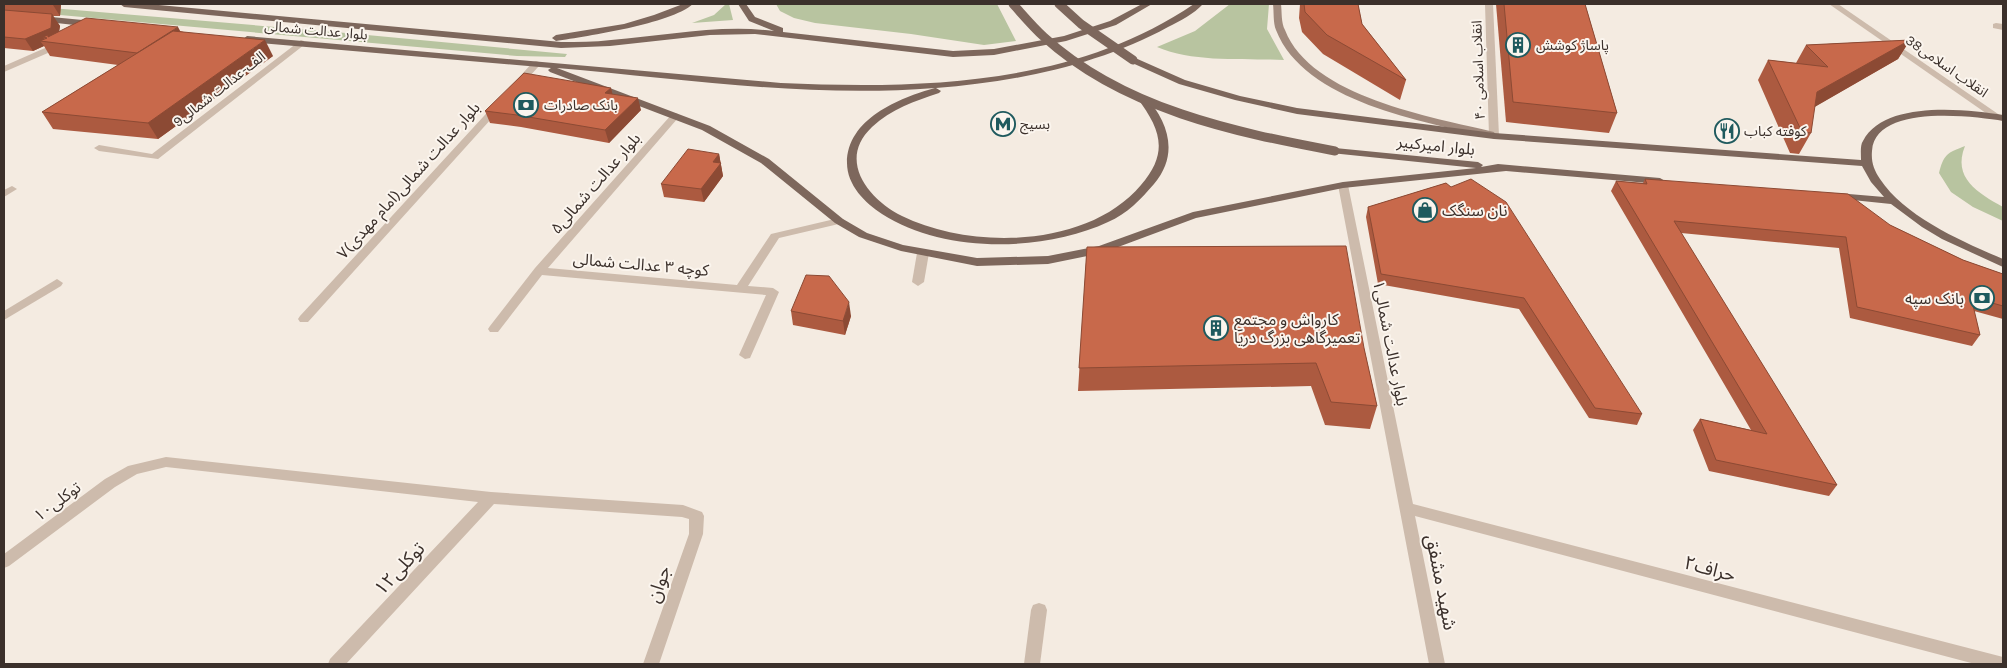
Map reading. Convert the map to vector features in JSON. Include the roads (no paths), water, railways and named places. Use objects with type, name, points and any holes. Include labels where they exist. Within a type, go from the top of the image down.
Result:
[{"type":"main road","name":"بلوار عدالت شمالی","points":[[124,4],[523,42]]},
{"type":"main road","points":[[523,42],[597,32],[649,19],[689,4]]},
{"type":"main road","points":[[742,4],[752,18],[796,36]]},
{"type":"main road","name":"بلوار امیرکبیر","points":[[1013,4],[1041,33],[1086,70],[1102,80],[1142,98],[1209,122],[1280,141],[1335,151],[1670,182]]},
{"type":"main road","name":"بلوار امیرکبیر","points":[[1059,4],[1081,24],[1134,60],[1182,82],[1238,98],[1297,111],[1354,120],[1494,136],[1866,163]]},
{"type":"main road","points":[[523,42],[561,44],[610,43],[710,32],[755,32],[944,53],[994,52],[1066,38],[1113,23],[1148,4]]},
{"type":"main road","points":[[1142,98],[1149,105],[1159,122],[1166,145],[1162,165],[1151,184],[1134,202],[1105,220],[1074,231],[1037,238],[989,242],[942,236],[899,219],[867,198],[853,175],[854,145],[870,123],[885,112],[916,98],[954,85],[1011,77],[1058,67],[1100,54],[1133,42],[1157,30],[1199,4]]},
{"type":"main road","points":[[1277,4],[1280,31],[1291,50],[1311,71],[1350,93],[1392,110],[1494,136]]},
{"type":"main road","points":[[33,19],[102,25]]},
{"type":"main road","name":"بلوار عدالت شمالی","points":[[234,38],[716,81],[818,87],[899,89],[954,85]]},
{"type":"main road","points":[[536,64],[706,128],[765,161],[839,221],[863,235],[901,248],[977,262],[1048,260],[1102,249],[1193,215],[1343,185],[1505,168]]},
{"type":"main road","points":[[2000,117],[1949,113],[1910,116],[1882,126],[1867,142],[1866,163],[1876,181],[1894,201],[1929,227],[2003,263]]},
{"type":"main road","points":[[1826,195],[1894,201]]},
{"type":"street","name":"انقلاب اسلامی ۴۰","points":[[1489,4],[1494,136]]},
{"type":"street","name":"38انقلاب اسلامی","points":[[1833,4],[2000,117]]},
{"type":"street","points":[[84,33],[102,25]]},
{"type":"street","points":[[4,70],[66,41]]},
{"type":"street","name":"9الف-عدالت شمالی","points":[[99,148],[154,157],[301,43]]},
{"type":"street","name":"۷بلوار عدالت شمالی(امام مهدی)","points":[[304,319],[536,64]]},
{"type":"street","name":"بلوار عدالت شمالی۵","points":[[494,329],[539,271],[674,116]]},
{"type":"street","name":"بلوار عدالت شمالی۱","points":[[1343,185],[1408,508]]},
{"type":"street","points":[[740,289],[775,236],[839,221]]},
{"type":"street","points":[[918,282],[923,253]]},
{"type":"street","name":"کوچه ۳ عدالت شمالی","points":[[539,271],[772,292],[744,355]]},
{"type":"street","points":[[4,316],[58,284]]},
{"type":"street","name":"۱۰توکلی","points":[[4,562],[110,483],[133,470],[166,462],[491,498],[683,511],[697,516]]},
{"type":"street","name":"توکلی۱۲","points":[[336,664],[491,498]]},
{"type":"street","name":"حراف۲","points":[[1408,508],[2003,664]]},
{"type":"street","name":"شهید مشفق","points":[[1408,508],[1437,664]]},
{"type":"street","name":"جوان","points":[[651,664],[696,534],[697,516]]},
{"type":"street","points":[[1032,664],[1039,610]]},
{"type":"place","name":"پاساژ کوشش","points":[[1518,45]]},
{"type":"place","name":"بانک صادرات","points":[[526,105]]},
{"type":"place","name":"بسیج","points":[[1003,124]]},
{"type":"place","name":"کوفته کباب","points":[[1727,131]]},
{"type":"place","name":"نان سنگک","points":[[1425,210]]},
{"type":"place","name":"بانک سپه","points":[[1982,298]]},
{"type":"place","name":"کارواش و مجتمع تعمیرگاهی بزرگ دریا","points":[[1216,328]]}]
